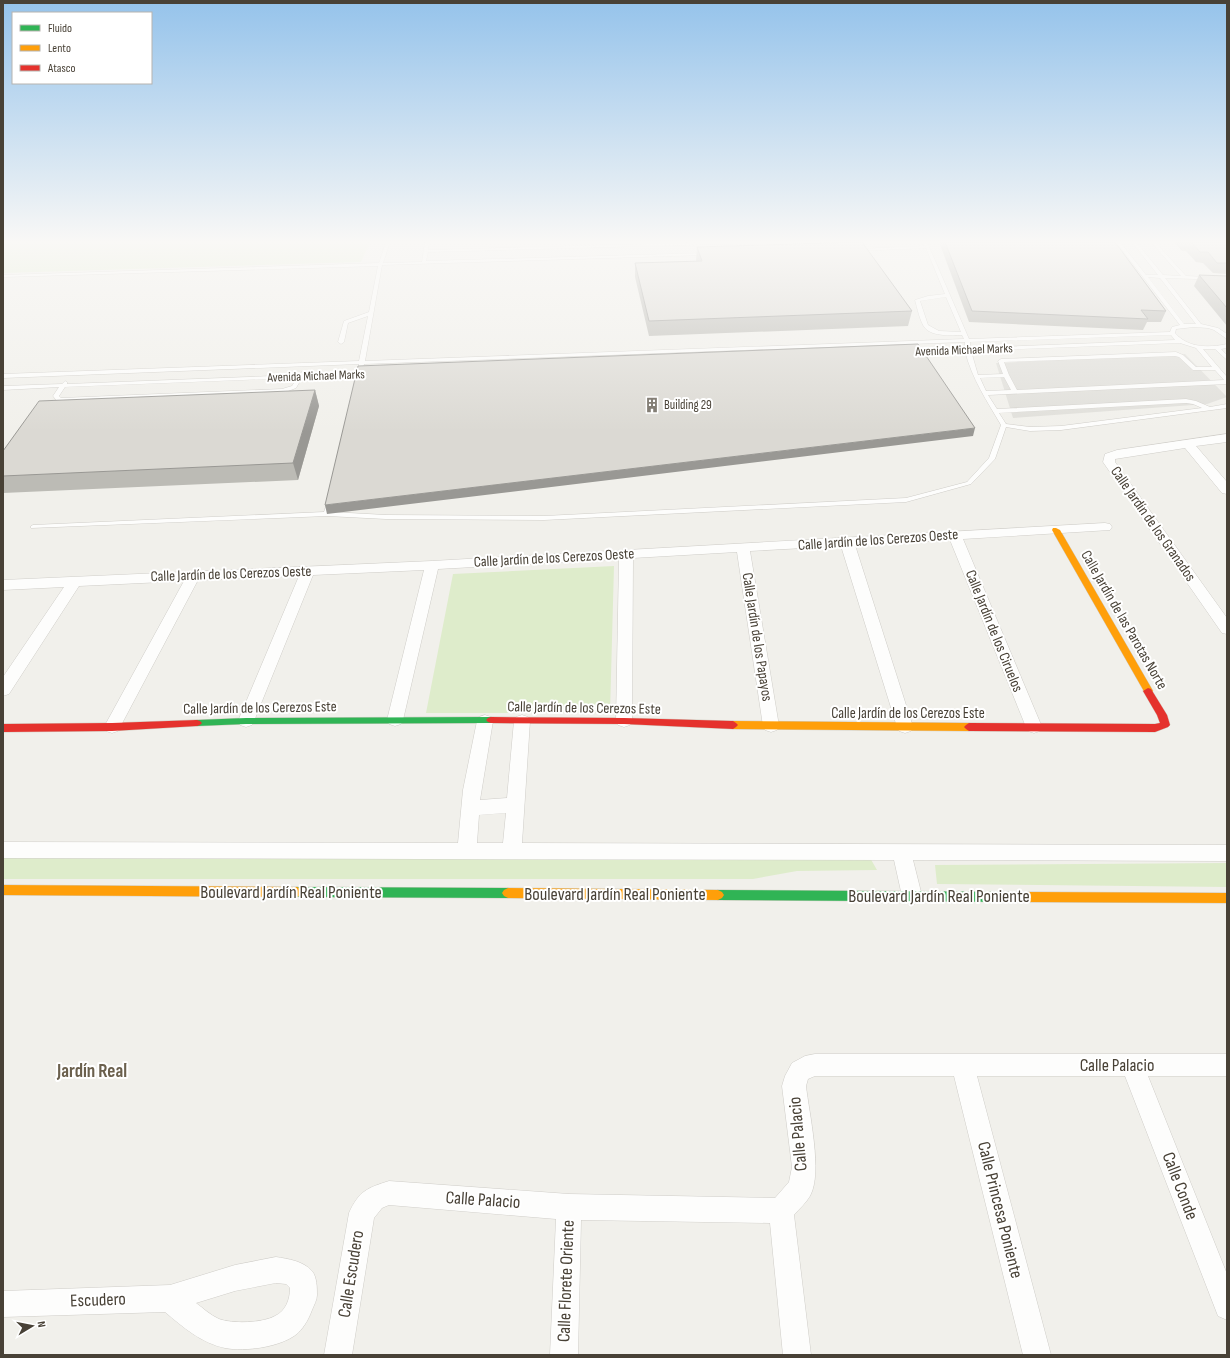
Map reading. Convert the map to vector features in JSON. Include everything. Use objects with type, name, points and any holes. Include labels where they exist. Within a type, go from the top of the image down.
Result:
[{"type":"street","name":"Calle Jardín de los Granados","points":[[1227,438],[1117,454],[1109,457],[1110,462],[1227,629]]},
{"type":"street","points":[[1188,444],[1227,490]]},
{"type":"street","name":"Calle Jardín de los Cerezos Oeste","points":[[3,585],[626,555],[1106,527]]},
{"type":"street","name":"Calle Jardín de las Parotas Norte","points":[[1056,530],[1162,715],[1165,725]]},
{"type":"street","name":"Calle Jardín de los Ciruelos","points":[[955,535],[1034,727]]},
{"type":"street","points":[[847,542],[905,727]]},
{"type":"street","name":"Calle Jardín de los Papayos","points":[[742,548],[771,726]]},
{"type":"street","points":[[624,721],[626,555]]},
{"type":"street","points":[[395,720],[432,565]]},
{"type":"street","points":[[246,721],[308,570]]},
{"type":"street","points":[[112,727],[194,575]]},
{"type":"street","points":[[3,690],[75,581]]},
{"type":"street","name":"Calle Jardín de los Cerezos Este","points":[[3,728],[112,727],[246,721],[395,720],[522,722],[624,721],[771,726],[905,727],[1155,728],[1165,725]]},
{"type":"street","points":[[467,851],[475,769],[485,721]]},
{"type":"street","points":[[512,851],[522,722]]},
{"type":"street","points":[[470,808],[516,805]]},
{"type":"street","points":[[3,850],[1227,853]]},
{"type":"street","points":[[902,852],[912,896]]},
{"type":"street","name":"Boulevard Jardín Real Poniente","points":[[3,891],[1227,898]]},
{"type":"street","name":"Calle Palacio","points":[[374,1198],[389,1193],[568,1207],[781,1212],[800,1187],[804,1167],[794,1086],[796,1074],[802,1068],[815,1065],[1227,1065]]},
{"type":"street","name":"Calle Princesa Poniente","points":[[963,1065],[1037,1355]]},
{"type":"street","name":"Calle Conde","points":[[1132,1065],[1227,1307]]},
{"type":"street","name":"Calle Escudero","points":[[338,1355],[362,1214],[374,1198]]},
{"type":"street","name":"Calle Florete Oriente","points":[[564,1355],[568,1207]]},
{"type":"street","points":[[781,1212],[797,1355]]},
{"type":"street","name":"Escudero","points":[[3,1304],[170,1298]]},
{"type":"lane","points":[[358,381],[372,305]]},
{"type":"lane","points":[[920,305],[928,329],[965,334]]},
{"type":"lane","points":[[33,527],[327,514],[386,517],[544,518],[906,500],[969,483],[992,459],[1004,425],[976,376],[967,350],[967,340],[953,305]]},
{"type":"lane","points":[[1167,305],[1182,325]]},
{"type":"lane","points":[[1184,305],[1200,326]]},
{"type":"lane","points":[[341,342],[346,322],[371,313]]},
{"type":"lane","points":[[1227,337],[1215,329],[1200,326],[1182,325],[1174,328],[1172,333],[1181,341],[1198,347],[1218,348],[1227,346]]},
{"type":"lane","name":"Avenida Michael Marks","points":[[3,376],[1172,333]]},
{"type":"lane","points":[[1029,338],[1037,347]]},
{"type":"lane","name":"Avenida Michael Marks","points":[[908,352],[1181,341]]},
{"type":"lane","points":[[1198,347],[1227,381]]},
{"type":"lane","points":[[1218,348],[1227,358]]},
{"type":"lane","points":[[916,352],[920,358]]},
{"type":"lane","points":[[1015,392],[1006,375],[1002,361],[1176,354],[1181,356],[1195,369],[1217,368]]},
{"type":"lane","points":[[73,373],[56,396],[59,400],[283,391],[294,387],[301,376],[304,364]]},
{"type":"lane","name":"Avenida Michael Marks","points":[[3,388],[376,374]]},
{"type":"lane","points":[[976,376],[1006,375]]},
{"type":"lane","points":[[986,393],[1227,381]]},
{"type":"lane","points":[[996,411],[1186,401],[1194,402],[1209,408]]},
{"type":"lane","points":[[1004,425],[1030,429],[1061,428],[1227,406]]},
{"type":"lane","points":[[327,514],[332,495]]},
{"type":"green space","points":[[614,566],[610,713],[426,713],[453,574]]},
{"type":"green space","points":[[869,856],[877,870],[797,871],[753,879],[3,879],[3,857]]},
{"type":"green space","points":[[1227,863],[1227,887],[937,884],[935,865]]},
{"type":"shaded area","points":[[1185,354],[1227,397],[1207,404],[1013,418],[996,363]]},
{"type":"building","points":[[645,305],[908,305],[912,311],[649,321]]},
{"type":"building","points":[[970,305],[1162,305],[1166,311],[1141,310],[1148,319],[972,311]]},
{"type":"building","name":"Building 29","points":[[918,344],[975,428],[325,505],[358,366]]},
{"type":"building","points":[[315,390],[293,463],[3,476],[3,451],[39,401]]},
{"type":"traffic: fast","points":[[197,723],[246,721],[491,720]]},
{"type":"traffic: fast","points":[[297,892],[508,893]]},
{"type":"traffic: fast","points":[[718,895],[1028,897]]},
{"type":"traffic: slow","points":[[1056,530],[1148,691]]},
{"type":"traffic: slow","points":[[733,725],[969,727]]},
{"type":"traffic: slow","points":[[3,890],[297,892]]},
{"type":"traffic: slow","points":[[508,893],[718,895]]},
{"type":"traffic: slow","points":[[1028,897],[1227,898]]},
{"type":"traffic: jam","points":[[969,727],[1155,728],[1165,725],[1162,715],[1148,691]]},
{"type":"traffic: jam","points":[[491,720],[624,721],[733,725]]},
{"type":"traffic: jam","points":[[3,728],[112,727],[197,723]]},
{"type":"place","name":"Building 29","points":[[652,405]]},
{"type":"district","name":"Jardín Real","points":[[92,1071]]}]
